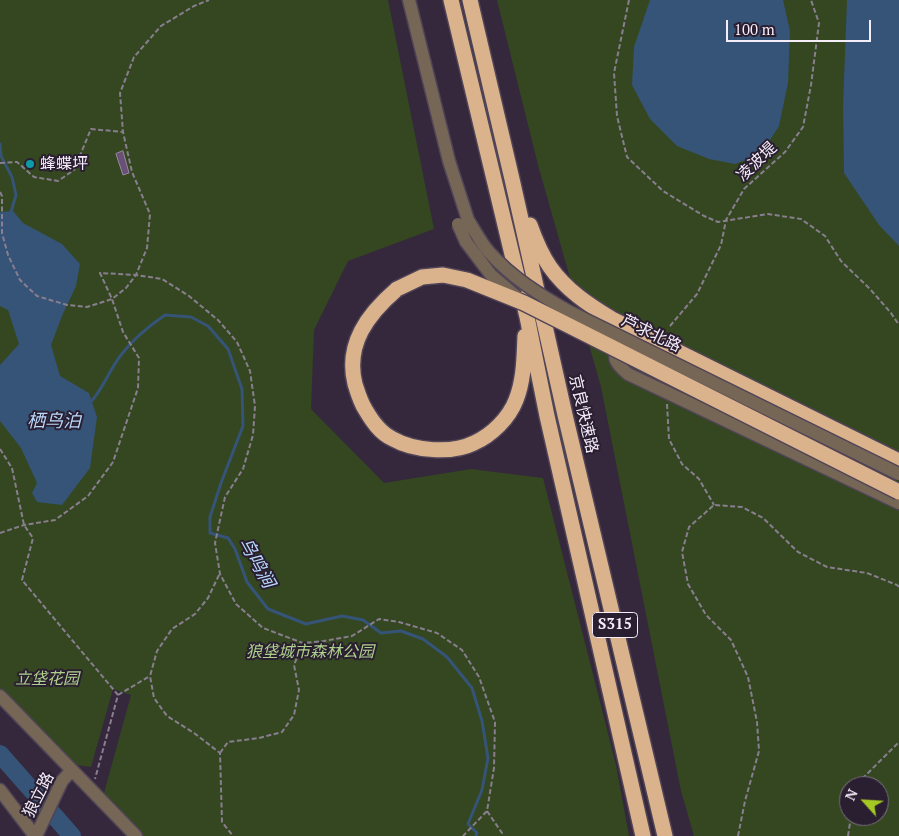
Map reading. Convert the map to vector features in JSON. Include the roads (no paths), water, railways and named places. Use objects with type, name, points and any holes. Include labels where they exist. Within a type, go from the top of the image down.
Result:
[{"type":"highway","name":"京良快速路","points":[[470,0],[565,415],[666,836]]},
{"type":"highway","points":[[451,1],[525,310],[522,379],[515,402],[504,420],[488,435],[473,444],[443,449],[414,447],[392,439],[373,423],[360,401],[353,376],[353,354],[359,335],[366,321],[383,301],[397,289],[422,277],[443,275],[467,280],[525,310],[899,492]]},
{"type":"highway","points":[[512,179],[538,245],[550,267],[584,302],[612,320],[899,461]]},
{"type":"highway","name":"S315","points":[[525,310],[547,416],[643,836]]},
{"type":"street","name":"芦求北路","points":[[409,0],[449,161],[466,242],[491,276],[525,310]]},
{"type":"street","name":"芦求北路","points":[[463,222],[501,264],[522,283],[543,297],[899,474]]},
{"type":"street","points":[[651,339],[638,336],[628,337],[620,343],[615,353],[615,361],[628,374],[899,503]]},
{"type":"street","points":[[0,696],[136,836]]},
{"type":"street","name":"狼立路","points":[[35,836],[62,781],[72,770]]},
{"type":"street","points":[[0,790],[35,836]]},
{"type":"water","points":[[650,0],[783,0],[790,31],[788,83],[779,126],[761,154],[735,164],[709,159],[677,146],[650,119],[632,85],[634,47]]},
{"type":"water","points":[[847,0],[899,0],[899,246],[879,225],[844,173],[843,106]]},
{"type":"water","name":"栖鸟泊","points":[[13,211],[23,223],[62,244],[80,264],[76,286],[51,345],[60,376],[89,393],[97,417],[90,468],[62,505],[37,502],[32,493],[37,483],[21,448],[0,421],[0,365],[19,344],[8,310],[0,306],[0,212]]},
{"type":"waterway","points":[[0,144],[1,156],[12,177],[16,195],[10,215]]},
{"type":"waterway","name":"鸟鸣涧","points":[[89,404],[126,349],[142,333],[165,315],[191,317],[208,326],[228,349],[242,389],[243,426],[210,517],[210,533],[228,538],[235,549],[247,582],[268,609],[306,624],[342,616],[363,620],[381,633],[401,631],[423,639],[447,657],[472,688],[482,721],[488,758],[482,790],[468,824],[477,833],[476,836]]},
{"type":"waterway","points":[[0,754],[72,836]]},
{"type":"place","name":"蜂蝶坪","points":[[30,164]]},
{"type":"park label","name":"狼垡城市森林公园","points":[[310,652]]},
{"type":"park label","name":"立垡花园","points":[[47,679]]}]
